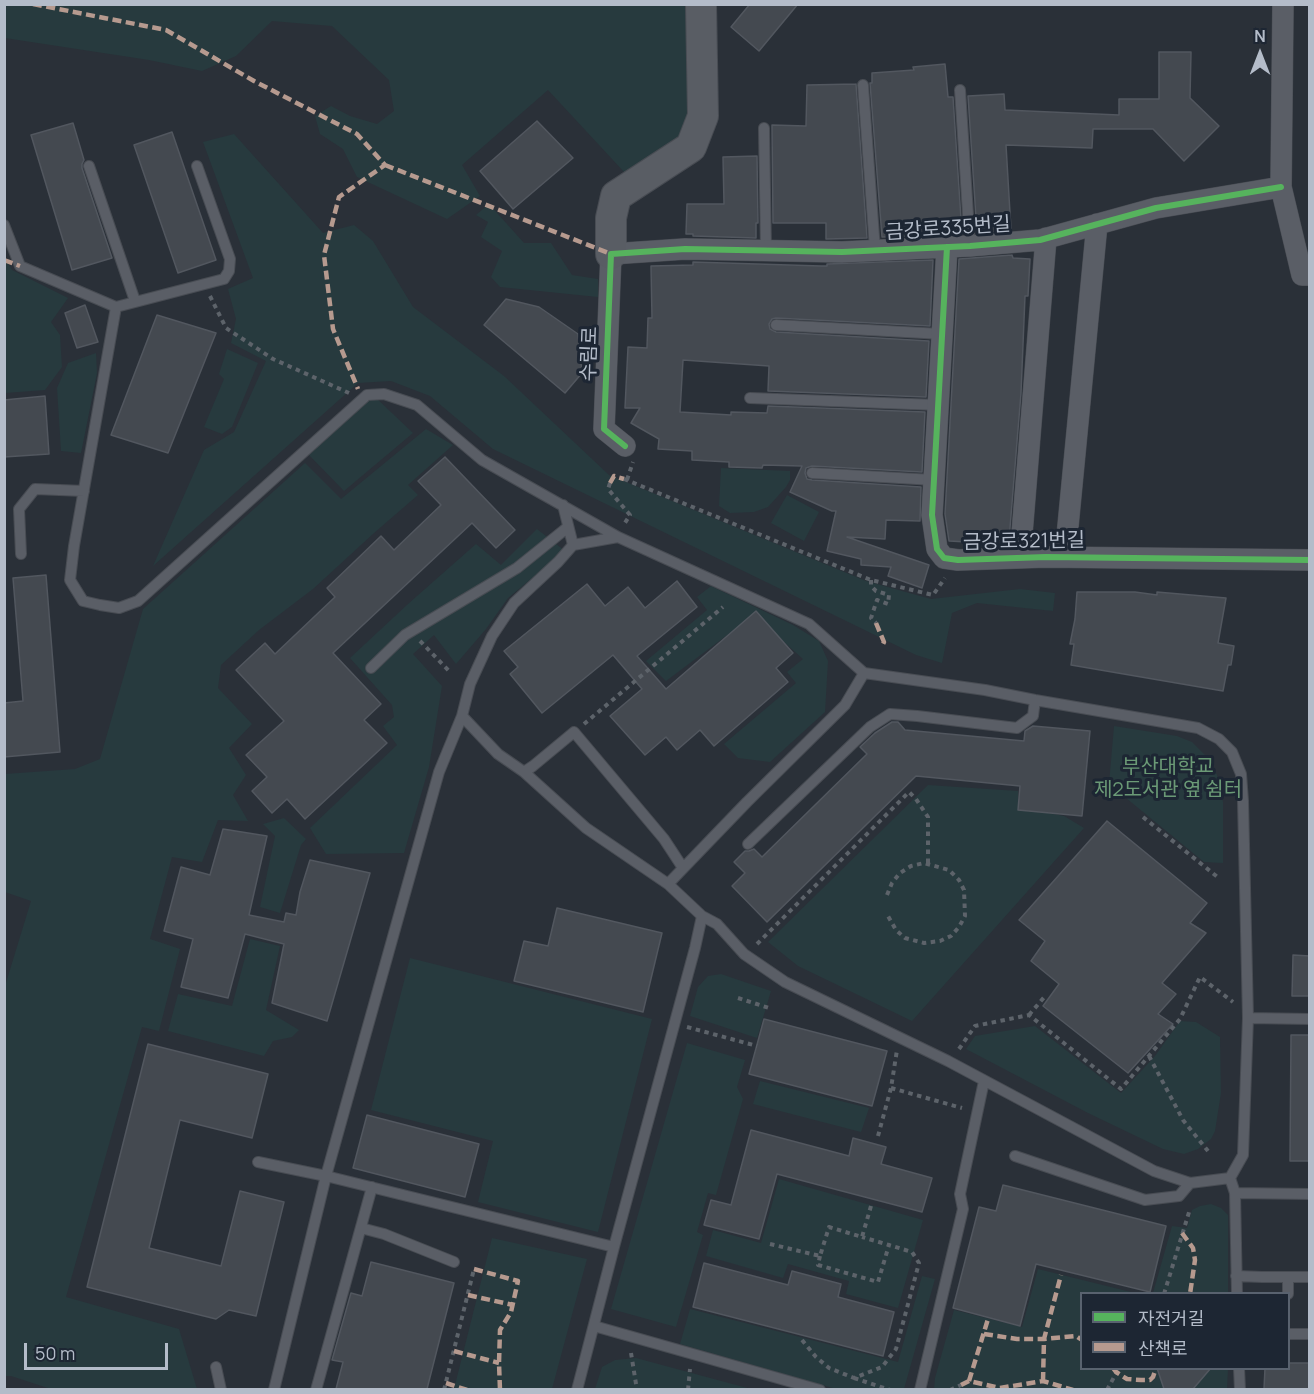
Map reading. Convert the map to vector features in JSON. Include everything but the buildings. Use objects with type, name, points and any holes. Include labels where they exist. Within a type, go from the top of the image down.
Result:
[{"type":"main road","name":"수림로","points":[[611,254],[611,218],[616,196],[691,147],[703,116],[701,4]]},
{"type":"street","points":[[1283,4],[1281,187],[1306,275]]},
{"type":"street","name":"금강로335번길","points":[[611,254],[685,249],[842,252],[1040,240],[1156,208],[1281,187]]},
{"type":"street","points":[[1065,557],[1096,224]]},
{"type":"street","points":[[1020,558],[1046,238]]},
{"type":"street","name":"금강로321번길","points":[[947,247],[932,515],[937,549],[944,558],[958,560],[1065,557],[1310,560]]},
{"type":"street","name":"수림로","points":[[611,254],[604,429],[625,446]]},
{"type":"lane","name":"금강로335번길","points":[[863,85],[875,250]]},
{"type":"lane","name":"금강로335번길","points":[[960,90],[970,246]]},
{"type":"lane","points":[[764,128],[766,251]]},
{"type":"lane","points":[[89,166],[135,301]]},
{"type":"lane","points":[[4,225],[20,266],[116,307],[224,279],[229,271],[230,259],[197,166]]},
{"type":"lane","points":[[116,307],[70,580],[83,601],[119,608],[138,601],[367,395],[384,394],[417,405],[482,460],[618,537],[809,624],[864,673],[985,690],[1198,728],[1219,739],[1232,752],[1240,774],[1243,801],[1248,1018],[1243,1155],[1230,1178],[1235,1193],[1237,1292]]},
{"type":"lane","points":[[776,325],[942,334]]},
{"type":"lane","points":[[750,398],[938,405]]},
{"type":"lane","points":[[812,473],[934,480]]},
{"type":"lane","points":[[21,554],[19,509],[35,489],[84,491]]},
{"type":"lane","points":[[563,505],[573,545]]},
{"type":"lane","points":[[371,668],[405,635],[517,568],[568,527]]},
{"type":"lane","points":[[274,1389],[326,1176],[439,772],[462,716],[470,684],[492,636],[514,603],[573,545],[618,537]]},
{"type":"lane","points":[[668,884],[845,705],[864,673]]},
{"type":"lane","points":[[748,844],[870,727],[890,714],[1017,728],[1033,716],[1035,700]]},
{"type":"lane","points":[[462,716],[498,754],[524,772],[586,828],[668,884],[702,916],[717,924],[744,954],[776,976],[948,1061],[1154,1171],[1190,1183],[1230,1178]]},
{"type":"lane","points":[[524,772],[574,732],[664,839],[682,868]]},
{"type":"lane","points":[[577,1389],[702,916]]},
{"type":"lane","points":[[1248,1018],[1310,1019]]},
{"type":"lane","points":[[920,1389],[963,1209],[960,1194],[984,1081]]},
{"type":"lane","points":[[1015,1156],[1145,1200],[1179,1196],[1190,1183]]},
{"type":"lane","points":[[258,1162],[326,1176],[614,1246]]},
{"type":"lane","points":[[316,1389],[372,1187]]},
{"type":"lane","points":[[1235,1193],[1310,1194]]},
{"type":"lane","points":[[361,1228],[384,1234],[454,1262]]},
{"type":"lane","points":[[1236,1276],[1310,1277]]},
{"type":"lane","points":[[1288,1277],[1288,1292]]},
{"type":"lane","points":[[594,1326],[820,1389]]},
{"type":"lane","points":[[1290,1334],[1310,1334]]},
{"type":"lane","points":[[216,1367],[221,1389]]},
{"type":"lane","points":[[1239,1370],[1240,1389]]},
{"type":"path","points":[[210,295],[226,328],[273,359],[352,394]]},
{"type":"path","points":[[624,479],[871,580],[933,595],[958,560]]},
{"type":"path","points":[[610,483],[608,489],[630,515],[623,526]]},
{"type":"path","points":[[871,580],[871,586],[876,591],[889,595],[888,604],[877,600],[871,618],[876,623]]},
{"type":"path","points":[[574,732],[723,607]]},
{"type":"path","points":[[411,632],[450,672]]},
{"type":"path","points":[[757,944],[909,792],[928,817],[928,863]]},
{"type":"path","points":[[1143,817],[1220,879]]},
{"type":"path","points":[[886,895],[891,883],[900,873],[911,866],[928,863],[950,870],[964,890],[965,916],[951,936],[940,941],[924,943],[905,938],[896,930],[888,916]]},
{"type":"path","points":[[1029,1015],[1121,1089],[1180,1019],[1200,976],[1233,1002]]},
{"type":"path","points":[[959,1049],[975,1026],[1029,1015],[1047,995]]},
{"type":"path","points":[[738,998],[769,1008]]},
{"type":"path","points":[[686,1027],[757,1046]]},
{"type":"path","points":[[878,1136],[891,1088],[899,1038]]},
{"type":"path","points":[[1149,1056],[1183,1120],[1208,1151]]},
{"type":"path","points":[[891,1088],[962,1108]]},
{"type":"path","points":[[862,1237],[871,1206]]},
{"type":"path","points":[[1164,1292],[1190,1209]]},
{"type":"path","points":[[854,1378],[882,1367],[896,1349],[919,1263],[912,1252],[889,1245],[829,1227],[820,1256],[818,1265],[878,1282],[889,1245]]},
{"type":"path","points":[[770,1244],[820,1256]]},
{"type":"path","points":[[444,1389],[474,1269]]},
{"type":"path","points":[[802,1340],[829,1368],[890,1389]]},
{"type":"path","points":[[631,1353],[637,1389]]},
{"type":"path","points":[[688,1389],[690,1369]]},
{"type":"path","points":[[1107,1389],[1118,1370]]},
{"type":"path","points":[[950,1389],[961,1385]]},
{"type":"green space","points":[[4,5],[689,5],[691,110],[678,140],[625,173],[548,90],[462,165],[480,196],[447,219],[357,177],[343,149],[320,134],[315,116],[331,106],[350,116],[377,124],[394,111],[389,80],[332,26],[272,21],[236,56],[202,71],[149,60],[5,38]]},
{"type":"green space","points":[[234,134],[323,233],[354,225],[373,241],[413,307],[504,376],[609,475],[866,581],[931,599],[1020,589],[1055,593],[1053,611],[977,603],[952,613],[942,663],[916,655],[493,449],[430,396],[391,381],[358,383],[153,566],[204,450],[234,432],[266,361],[231,343],[236,319],[228,289],[253,278],[203,142]]},
{"type":"green space","points":[[489,204],[524,243],[551,243],[572,275],[598,279],[598,297],[500,287],[491,277],[502,251],[481,237],[488,222],[476,215]]},
{"type":"green space","points":[[5,258],[12,270],[68,298],[51,322],[60,335],[62,367],[45,390],[5,393]]},
{"type":"green space","points":[[227,349],[258,363],[232,427],[222,434],[204,427],[224,379],[219,374]]},
{"type":"green space","points":[[96,353],[97,373],[81,453],[61,451],[57,388],[68,363]]},
{"type":"green space","points":[[374,396],[413,433],[344,491],[308,454]]},
{"type":"green space","points":[[426,429],[453,445],[408,485],[418,495],[313,589],[259,630],[221,665],[218,688],[252,724],[229,748],[246,775],[233,795],[248,821],[218,820],[202,862],[172,857],[150,939],[180,949],[159,1031],[142,1027],[66,1297],[179,1329],[197,1389],[51,1389],[5,1376],[5,986],[31,901],[5,892],[5,774],[75,769],[100,759],[143,609],[305,463],[341,499]]},
{"type":"green space","points":[[721,468],[790,471],[790,480],[768,507],[754,512],[730,513],[719,506]]},
{"type":"green space","points":[[787,495],[819,512],[804,541],[771,523]]},
{"type":"green space","points":[[537,529],[565,551],[508,598],[486,629],[456,664],[434,635],[413,654],[442,686],[429,767],[404,853],[326,854],[310,828],[397,745],[383,726],[394,717],[392,705],[350,658],[476,544],[501,565]]},
{"type":"green space","points":[[711,586],[793,625],[819,641],[828,661],[825,712],[770,762],[738,758],[724,744],[796,683],[787,672],[803,659],[754,615],[666,681],[646,661],[707,610],[697,597]]},
{"type":"green space","name":"부산대학교 제2도서관 옆 쉼터","points":[[1114,726],[1177,736],[1192,742],[1206,756],[1217,775],[1223,802],[1223,863],[1204,862],[1109,784]]},
{"type":"green space","points":[[928,785],[1018,791],[1018,807],[1064,816],[1084,828],[912,1021],[798,966],[768,942]]},
{"type":"green space","points":[[284,818],[306,839],[301,845],[280,913],[260,907],[275,836],[263,824]]},
{"type":"green space","points":[[250,939],[280,946],[266,1010],[299,1030],[292,1037],[273,1041],[264,1056],[168,1031],[178,994],[232,1006]]},
{"type":"green space","points":[[410,958],[652,1019],[598,1232],[478,1202],[493,1141],[371,1110]]},
{"type":"green space","points":[[721,974],[771,991],[757,1038],[690,1016],[698,987],[708,976]]},
{"type":"green space","points":[[1180,1021],[1196,1022],[1220,1037],[1221,1093],[1215,1131],[1211,1139],[1198,1149],[1184,1154],[1163,1149],[1088,1113],[966,1049],[975,1036],[1035,1026],[1121,1093],[1155,1056]]},
{"type":"green space","points":[[687,1043],[745,1060],[737,1087],[743,1099],[716,1195],[708,1193],[697,1232],[703,1235],[676,1327],[611,1309]]},
{"type":"green space","points":[[760,1081],[869,1108],[861,1132],[753,1104]]},
{"type":"green space","points":[[779,1179],[923,1220],[898,1308],[846,1294],[849,1281],[788,1264],[783,1278],[706,1256],[713,1230],[761,1243]]},
{"type":"green space","points":[[1211,1204],[1221,1208],[1228,1215],[1228,1292],[1153,1292],[1172,1226],[1187,1228],[1192,1210]]},
{"type":"green space","points":[[492,1238],[587,1259],[552,1389],[454,1389]]},
{"type":"green space","points":[[1038,1269],[1131,1292],[1080,1292],[1080,1370],[1228,1370],[1227,1389],[934,1390],[935,1378],[954,1310],[1022,1327]]},
{"type":"green space","points":[[922,1276],[935,1279],[904,1389],[836,1389],[680,1344],[690,1309],[898,1362]]},
{"type":"green space","points":[[636,1358],[751,1389],[595,1389],[602,1367],[615,1360]]},
{"type":"marked path","points":[[33,4],[166,30],[254,81],[357,134],[385,165],[339,197],[324,255],[333,329],[358,389]]},
{"type":"marked path","points":[[385,165],[611,254],[611,258]]},
{"type":"marked path","points":[[4,260],[20,266]]},
{"type":"marked path","points":[[610,483],[614,476],[624,479]]},
{"type":"marked path","points":[[876,623],[884,642],[882,646]]},
{"type":"marked path","points":[[1182,1233],[1193,1248],[1195,1260],[1190,1292]]},
{"type":"marked path","points":[[474,1269],[518,1281],[511,1312],[500,1330],[500,1390]]},
{"type":"marked path","points":[[1043,1381],[1044,1339],[1061,1275]]},
{"type":"marked path","points":[[468,1295],[513,1305]]},
{"type":"marked path","points":[[969,1381],[988,1319]]},
{"type":"marked path","points":[[984,1334],[1017,1339],[1076,1336],[1080,1339]]},
{"type":"marked path","points":[[454,1351],[499,1363]]},
{"type":"marked path","points":[[1114,1370],[1127,1379],[1141,1380],[1150,1380],[1155,1370]]},
{"type":"marked path","points":[[961,1385],[969,1381],[1000,1388],[1043,1381],[1073,1390]]},
{"type":"marked path","points":[[446,1383],[467,1390]]},
{"type":"cycle path","points":[[625,446],[604,429],[611,254],[685,249],[842,252],[1040,240],[1156,208],[1281,187]]},
{"type":"cycle path","points":[[947,247],[932,515],[937,549],[944,558],[958,560],[1046,557],[1310,560]]}]
